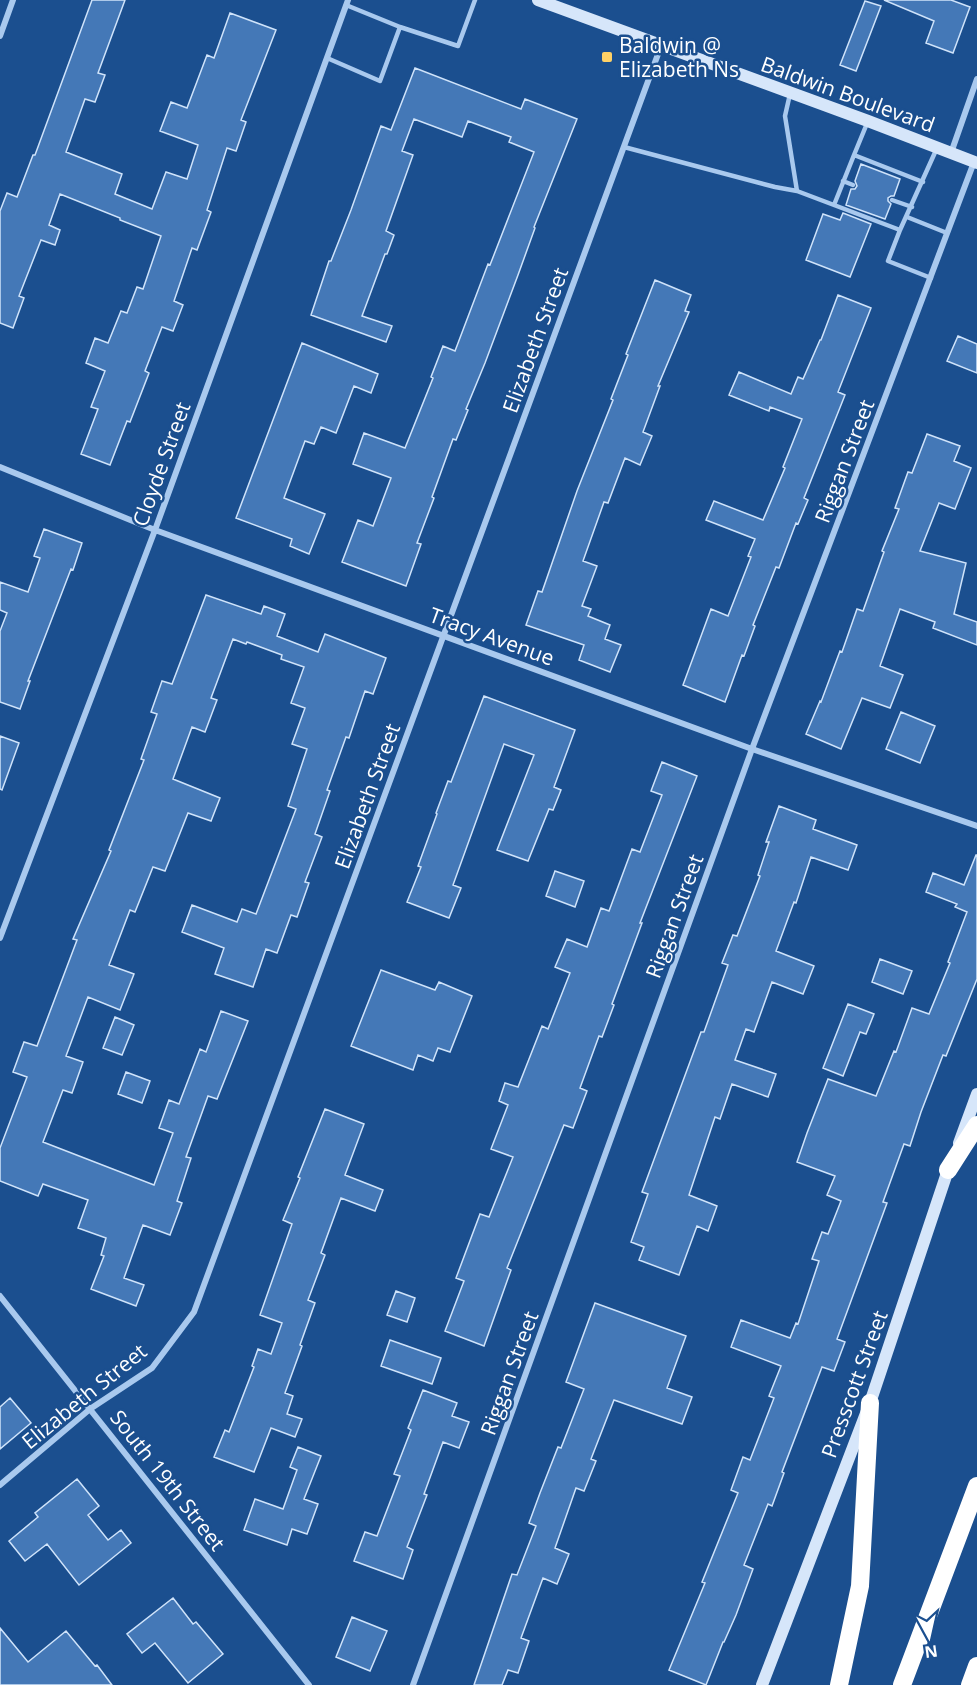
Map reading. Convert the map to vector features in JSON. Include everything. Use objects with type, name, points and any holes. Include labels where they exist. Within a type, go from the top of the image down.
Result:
[{"type":"highway","points":[[948,1170],[977,1125]]},
{"type":"highway","points":[[838,1685],[860,1586],[870,1402]]},
{"type":"highway","points":[[902,1685],[977,1486]]},
{"type":"highway","points":[[970,1685],[977,1666]]},
{"type":"main road","name":"Baldwin Boulevard","points":[[538,0],[976,163]]},
{"type":"main road","name":"Presscott Street","points":[[762,1685],[870,1402],[948,1170],[977,1094]]},
{"type":"street","points":[[0,36],[13,0]]},
{"type":"street","name":"Cloyde Street","points":[[0,938],[155,530],[347,3]]},
{"type":"street","name":"Elizabeth Street","points":[[0,1485],[90,1409],[152,1368],[194,1312],[661,46]]},
{"type":"street","points":[[951,153],[977,79]]},
{"type":"street","name":"Riggan Street","points":[[413,1685],[752,749],[932,279],[947,233],[976,163]]},
{"type":"street","name":"Tracy Avenue","points":[[0,467],[155,530],[752,749],[977,826]]},
{"type":"street","name":"South 19th Street","points":[[0,1296],[309,1685]]},
{"type":"lane","points":[[347,3],[400,27],[458,46],[475,0]]},
{"type":"lane","points":[[327,58],[380,81],[400,27]]},
{"type":"lane","points":[[790,94],[785,116],[797,191]]},
{"type":"lane","points":[[834,205],[868,121]]},
{"type":"lane","points":[[624,147],[797,191],[900,230]]},
{"type":"lane","points":[[932,279],[888,261],[937,148]]},
{"type":"lane","points":[[854,155],[923,182]]},
{"type":"lane","points":[[843,181],[853,184]]},
{"type":"lane","points":[[892,200],[912,207]]},
{"type":"lane","points":[[907,217],[947,233]]},
{"type":"building","points":[[92,0],[125,0],[98,73],[105,75],[95,102],[85,99],[66,152],[122,174],[115,194],[152,209],[166,172],[187,179],[198,145],[160,131],[171,102],[187,108],[207,55],[214,58],[230,13],[276,30],[241,120],[246,122],[236,151],[227,148],[207,210],[211,212],[197,250],[192,248],[174,301],[183,305],[173,331],[162,327],[145,371],[149,373],[110,465],[81,454],[98,409],[91,407],[105,371],[86,363],[95,338],[108,343],[121,311],[127,313],[137,287],[143,289],[161,236],[60,194],[49,225],[60,230],[55,245],[41,240],[19,296],[24,298],[13,328],[0,323],[0,211],[7,193],[17,197],[33,155],[35,155]]},
{"type":"building","points":[[884,0],[951,0],[970,7],[953,53],[926,43],[934,21]]},
{"type":"building","points":[[865,1],[881,6],[856,71],[840,65]]},
{"type":"building","points":[[415,68],[521,109],[525,99],[577,119],[534,227],[518,275],[466,409],[468,410],[456,440],[453,439],[417,543],[421,544],[406,586],[342,562],[358,520],[373,526],[391,478],[353,464],[364,433],[405,448],[433,378],[431,377],[443,346],[455,351],[534,152],[509,142],[511,137],[468,121],[462,137],[414,119],[402,151],[413,155],[386,231],[394,235],[362,316],[392,326],[386,342],[311,315],[329,261],[331,261],[351,210],[381,126],[391,130]]},
{"type":"building","points":[[861,164],[900,179],[894,196],[888,198],[891,204],[885,219],[846,205],[851,189],[857,186],[855,181]]},
{"type":"building","points":[[843,213],[871,224],[850,277],[806,260],[823,214],[840,220]]},
{"type":"building","points":[[655,280],[691,295],[685,311],[689,312],[658,386],[660,386],[643,432],[652,436],[640,465],[625,458],[608,503],[604,502],[583,561],[597,566],[582,606],[591,609],[588,616],[610,625],[605,639],[621,645],[610,672],[579,660],[584,645],[526,625],[538,591],[542,592],[577,491],[613,400],[611,399],[628,355],[626,354]]},
{"type":"building","points":[[838,295],[871,308],[838,392],[845,395],[804,498],[808,500],[798,524],[796,523],[779,568],[776,567],[725,702],[683,685],[711,609],[728,616],[751,557],[748,556],[755,539],[706,520],[714,501],[763,520],[802,419],[770,407],[769,411],[729,395],[739,372],[791,394],[798,377],[803,379]]},
{"type":"building","points":[[958,336],[977,344],[977,373],[947,361]]},
{"type":"building","points":[[302,343],[378,374],[371,393],[354,386],[336,433],[321,427],[314,444],[305,441],[284,498],[325,514],[309,554],[290,546],[292,539],[236,518]]},
{"type":"building","points":[[927,434],[960,446],[954,461],[971,468],[955,509],[939,503],[920,551],[966,563],[954,614],[977,622],[977,645],[933,628],[935,622],[900,609],[880,666],[903,675],[890,708],[862,698],[841,749],[806,734],[840,651],[842,652],[857,609],[863,611],[884,552],[882,551],[899,509],[895,508],[908,472],[912,473]]},
{"type":"building","points":[[44,529],[82,543],[28,681],[30,681],[20,709],[0,702],[0,631],[7,613],[0,610],[0,582],[28,592],[40,558],[34,556]]},
{"type":"building","points":[[206,595],[261,614],[264,606],[285,614],[277,636],[318,652],[325,634],[386,658],[373,694],[365,691],[349,738],[346,737],[327,790],[330,791],[315,834],[322,837],[305,882],[309,883],[297,917],[291,915],[277,953],[266,949],[253,987],[215,974],[224,948],[182,932],[192,905],[237,922],[242,909],[256,914],[296,809],[288,806],[307,749],[292,744],[305,708],[291,703],[304,667],[281,659],[282,655],[233,639],[211,698],[217,700],[205,732],[192,727],[173,779],[220,798],[211,821],[188,813],[165,871],[153,867],[135,912],[130,910],[109,965],[134,974],[120,1010],[88,997],[66,1056],[83,1062],[72,1093],[63,1090],[43,1142],[154,1185],[173,1133],[159,1128],[169,1100],[179,1104],[200,1049],[206,1052],[221,1011],[248,1021],[217,1099],[208,1096],[186,1157],[191,1158],[177,1201],[182,1203],[170,1235],[143,1225],[124,1278],[144,1285],[136,1306],[91,1289],[104,1256],[101,1255],[106,1238],[78,1228],[88,1200],[43,1184],[38,1196],[0,1181],[0,1148],[27,1077],[13,1072],[24,1042],[37,1046],[77,940],[73,939],[111,851],[109,850],[144,760],[141,759],[157,714],[151,712],[162,681],[172,684]]},
{"type":"building","points":[[484,696],[575,730],[554,787],[561,790],[553,810],[549,809],[528,861],[497,850],[534,755],[504,744],[453,885],[461,888],[449,918],[407,902],[421,867],[418,866],[436,813],[448,781],[451,782]]},
{"type":"building","points":[[901,712],[935,726],[920,763],[886,749]]},
{"type":"building","points":[[0,736],[19,743],[2,790],[0,789]]},
{"type":"building","points":[[662,762],[697,776],[640,923],[642,923],[602,1037],[599,1036],[580,1088],[587,1091],[573,1128],[564,1125],[507,1268],[511,1270],[484,1346],[445,1331],[464,1281],[456,1278],[480,1214],[489,1217],[513,1157],[491,1149],[508,1105],[499,1101],[505,1083],[518,1087],[542,1026],[548,1029],[570,973],[555,967],[567,939],[587,947],[601,908],[609,911],[632,849],[640,852],[662,795],[651,791]]},
{"type":"building","points":[[779,806],[816,820],[813,829],[857,845],[848,870],[811,857],[796,903],[794,902],[776,951],[814,966],[803,994],[772,982],[754,1032],[746,1029],[735,1060],[776,1074],[768,1097],[732,1084],[720,1119],[715,1117],[689,1195],[717,1206],[708,1231],[697,1226],[679,1275],[639,1260],[644,1247],[631,1242],[648,1194],[642,1192],[728,965],[722,963],[733,935],[737,936],[760,876],[758,875],[769,842],[766,842]]},
{"type":"building","points":[[976,855],[977,979],[946,1056],[943,1055],[910,1146],[904,1144],[883,1202],[887,1203],[837,1339],[845,1342],[834,1371],[822,1367],[782,1472],[784,1473],[772,1506],[768,1504],[744,1565],[753,1569],[706,1685],[669,1670],[705,1583],[702,1582],[738,1493],[731,1490],[743,1457],[750,1460],[774,1398],[769,1396],[781,1366],[731,1347],[741,1320],[790,1338],[796,1323],[798,1324],[819,1261],[812,1259],[822,1232],[828,1234],[841,1201],[827,1195],[835,1176],[797,1162],[807,1133],[828,1079],[876,1096],[894,1051],[896,1052],[912,1008],[929,1014],[950,963],[948,962],[967,912],[955,907],[957,904],[926,892],[933,873],[964,885]]},
{"type":"building","points":[[555,871],[584,881],[575,907],[546,896]]},
{"type":"building","points":[[880,959],[912,971],[903,994],[872,982]]},
{"type":"building","points":[[381,970],[435,990],[439,982],[472,996],[450,1052],[438,1048],[433,1061],[418,1055],[413,1070],[351,1046]]},
{"type":"building","points":[[848,1004],[874,1014],[866,1034],[860,1032],[843,1076],[823,1068]]},
{"type":"building","points":[[115,1017],[134,1025],[122,1055],[103,1048]]},
{"type":"building","points":[[126,1072],[150,1081],[142,1103],[118,1094]]},
{"type":"building","points":[[325,1109],[364,1124],[345,1175],[383,1190],[375,1211],[341,1198],[321,1253],[325,1255],[308,1300],[315,1303],[285,1393],[293,1396],[287,1414],[302,1419],[295,1437],[271,1428],[254,1472],[214,1457],[225,1430],[229,1432],[254,1367],[252,1366],[258,1349],[271,1354],[282,1323],[260,1315],[292,1224],[283,1220]]},
{"type":"building","points":[[396,1291],[415,1298],[407,1322],[387,1315]]},
{"type":"building","points":[[595,1303],[686,1336],[667,1388],[692,1397],[682,1424],[614,1400],[591,1459],[596,1461],[584,1491],[576,1488],[555,1548],[569,1554],[557,1584],[543,1578],[521,1638],[529,1641],[518,1673],[508,1670],[502,1685],[474,1685],[512,1574],[517,1575],[536,1526],[529,1523],[540,1493],[558,1447],[561,1448],[584,1389],[566,1382]]},
{"type":"building","points":[[390,1340],[441,1358],[432,1384],[381,1366]]},
{"type":"building","points":[[423,1390],[457,1403],[452,1416],[469,1422],[459,1448],[443,1442],[424,1494],[427,1495],[407,1547],[413,1550],[403,1579],[354,1561],[365,1532],[377,1536],[400,1476],[394,1474]]},
{"type":"building","points":[[10,1398],[31,1423],[0,1449],[0,1407]]},
{"type":"building","points":[[298,1447],[321,1456],[304,1499],[318,1504],[307,1534],[292,1529],[287,1545],[244,1530],[255,1499],[283,1509],[297,1470],[290,1467]]},
{"type":"building","points":[[77,1479],[99,1506],[88,1515],[108,1540],[121,1530],[131,1543],[79,1585],[47,1544],[25,1561],[9,1541],[38,1517],[35,1513]]},
{"type":"building","points":[[173,1598],[193,1624],[196,1622],[223,1654],[188,1683],[155,1643],[142,1653],[127,1634]]},
{"type":"building","points":[[352,1617],[387,1631],[370,1671],[336,1657]]},
{"type":"building","points":[[0,1628],[28,1662],[66,1631],[112,1685],[0,1685]]},
{"type":"place","name":"Baldwin @ Elizabeth Ns","points":[[607,57]]}]
